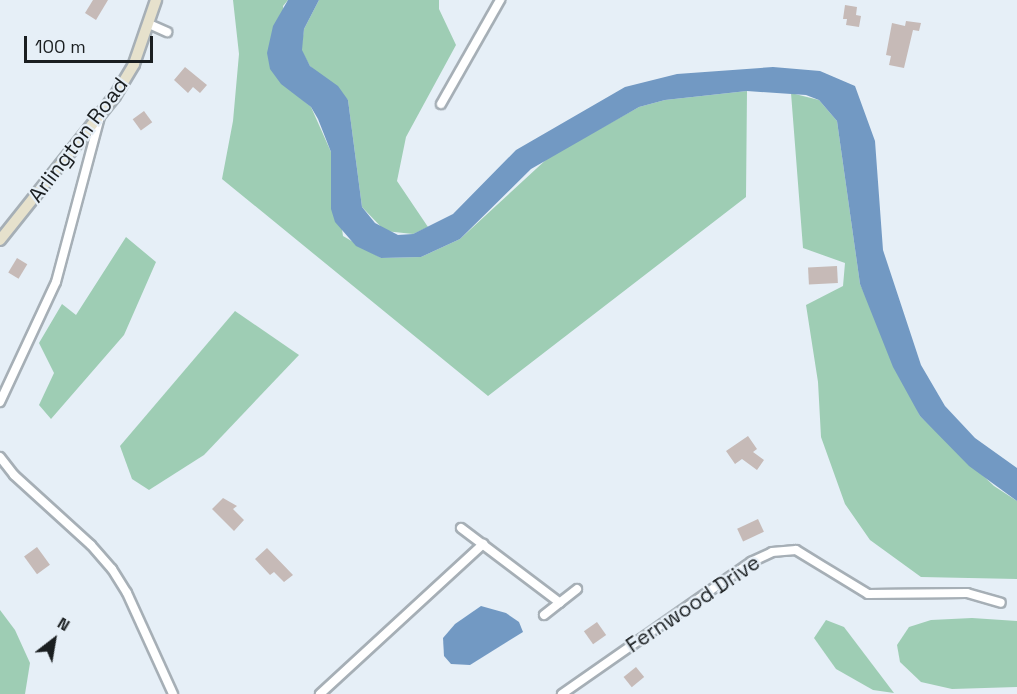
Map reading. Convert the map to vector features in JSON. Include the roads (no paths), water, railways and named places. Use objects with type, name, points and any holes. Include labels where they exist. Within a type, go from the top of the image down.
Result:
[{"type":"main road","name":"Arlington Road","points":[[0,240],[100,117],[134,64],[156,0]]},
{"type":"street","points":[[441,104],[500,0]]},
{"type":"street","points":[[149,24],[167,32]]},
{"type":"street","points":[[0,402],[56,282],[100,117]]},
{"type":"street","points":[[0,457],[14,475],[91,545],[112,569],[127,593],[173,694]]},
{"type":"street","points":[[461,528],[560,603]]},
{"type":"street","points":[[320,694],[483,544]]},
{"type":"street","name":"Fernwood Drive","points":[[562,694],[751,562],[772,552],[796,550],[868,594],[947,592],[981,595],[1000,603]]},
{"type":"street","points":[[544,615],[577,589]]},
{"type":"water","points":[[288,0],[319,0],[304,29],[302,50],[310,66],[338,86],[348,100],[362,207],[375,223],[398,235],[413,234],[453,214],[516,150],[625,87],[677,74],[773,67],[820,71],[855,86],[875,141],[883,250],[921,365],[945,406],[975,438],[1017,468],[1017,501],[969,466],[920,416],[893,367],[860,284],[837,121],[819,100],[806,95],[747,91],[665,100],[639,107],[531,169],[460,239],[421,257],[381,258],[356,246],[335,222],[331,209],[331,152],[318,119],[311,107],[281,84],[270,69],[267,53],[273,26]]},
{"type":"water","points":[[481,606],[506,613],[519,622],[523,632],[470,665],[451,664],[444,656],[443,638],[455,624]]}]
